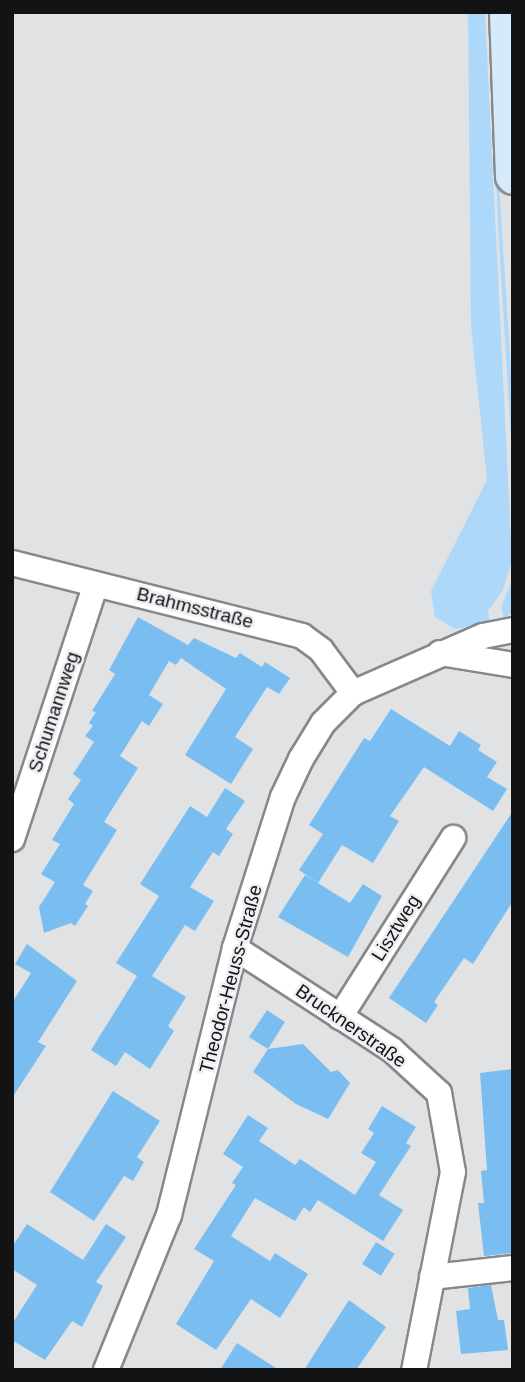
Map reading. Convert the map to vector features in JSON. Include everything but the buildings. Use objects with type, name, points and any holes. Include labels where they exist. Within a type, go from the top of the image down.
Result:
[{"type":"street","points":[[508,12],[513,176]]},
{"type":"street","name":"Brahmsstraße","points":[[12,563],[302,636],[321,650],[353,693]]},
{"type":"street","name":"Schumannweg","points":[[12,839],[96,584]]},
{"type":"street","name":"Theodor-Heuss-Straße","points":[[106,1370],[169,1215],[236,948],[283,797],[301,759],[323,723],[353,693],[483,636],[513,630]]},
{"type":"street","points":[[440,653],[513,665]]},
{"type":"street","name":"Lisztweg","points":[[340,1017],[453,838]]},
{"type":"street","name":"Brucknerstraße","points":[[236,948],[392,1050],[439,1093],[453,1172],[414,1370]]},
{"type":"street","points":[[432,1277],[513,1268]]},
{"type":"shaded area","points":[[468,12],[485,12],[512,560],[503,590],[488,611],[490,623],[455,629],[435,617],[431,591],[487,480],[471,326]]},
{"type":"shaded area","points":[[493,89],[513,402],[513,471],[498,227]]},
{"type":"shaded area","points":[[513,578],[513,612],[504,618],[501,607]]}]
